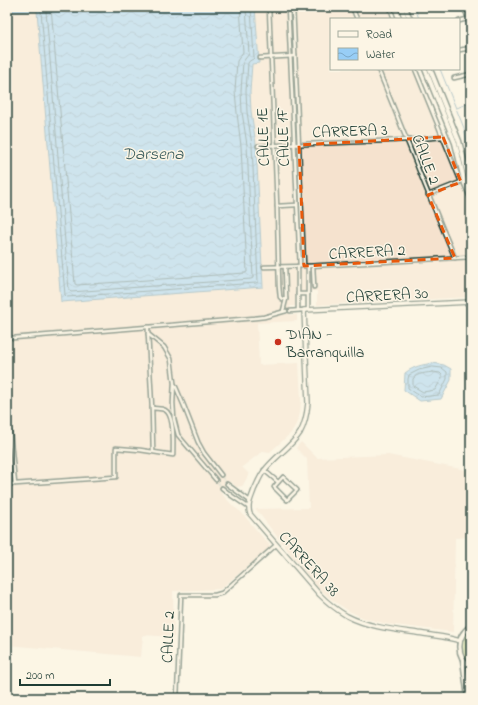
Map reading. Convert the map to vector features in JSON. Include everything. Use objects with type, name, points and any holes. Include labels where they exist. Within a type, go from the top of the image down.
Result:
[{"type":"main road","points":[[400,7],[405,18]]},
{"type":"main road","points":[[405,7],[410,18]]},
{"type":"main road","points":[[426,70],[455,143],[471,198]]},
{"type":"main road","points":[[430,70],[459,141],[465,181],[471,187]]},
{"type":"main road","points":[[468,698],[459,649],[463,634],[471,626]]},
{"type":"main road","points":[[462,660],[471,668]]},
{"type":"street","name":"CALLE 1E","points":[[269,7],[278,267],[280,297],[286,298]]},
{"type":"street","name":"CALLE 1F","points":[[288,7],[308,310]]},
{"type":"street","name":"CALLE 1F","points":[[293,7],[299,266],[298,310]]},
{"type":"street","points":[[352,7],[357,18]]},
{"type":"street","points":[[390,7],[394,18]]},
{"type":"street","points":[[464,7],[470,18],[471,28]]},
{"type":"street","points":[[460,21],[470,18]]},
{"type":"street","points":[[460,50],[471,48]]},
{"type":"street","points":[[260,58],[295,56]]},
{"type":"street","name":"CALLE 2","points":[[378,70],[428,195],[455,258]]},
{"type":"street","points":[[415,70],[443,137],[465,181],[428,195]]},
{"type":"street","points":[[454,78],[471,74]]},
{"type":"street","name":"CARRERA 3","points":[[258,146],[407,140],[443,137]]},
{"type":"street","points":[[277,206],[297,205]]},
{"type":"street","name":"CARRERA 2","points":[[264,267],[313,266],[471,257]]},
{"type":"street","points":[[313,266],[314,287]]},
{"type":"street","points":[[7,336],[13,338],[148,328],[264,317],[285,311],[285,267]]},
{"type":"street","points":[[298,294],[308,294]]},
{"type":"street","name":"CARRERA 30","points":[[304,310],[471,302]]},
{"type":"street","points":[[222,488],[248,507],[264,470],[295,439],[306,418],[308,403],[304,310],[290,311]]},
{"type":"street","points":[[148,328],[154,451]]},
{"type":"street","points":[[148,334],[164,347],[170,355],[174,383],[174,418],[178,435],[216,480]]},
{"type":"street","points":[[174,383],[198,442],[204,453],[221,475]]},
{"type":"street","points":[[7,484],[116,477],[116,448],[154,451],[173,455],[174,439],[172,424],[168,413],[163,409],[152,408]]},
{"type":"street","points":[[10,432],[15,484]]},
{"type":"street","points":[[264,470],[278,482]]},
{"type":"street","points":[[283,477],[297,490],[287,500],[274,487],[278,482],[283,477]]},
{"type":"street","points":[[227,484],[250,501]]},
{"type":"street","name":"CARRERA 38","points":[[248,507],[250,514],[320,595],[346,616],[381,628],[460,641]]},
{"type":"street","name":"CALLE 2","points":[[177,698],[181,595],[210,596],[222,593],[277,544]]},
{"type":"highlighted area","points":[[443,137],[461,182],[428,195],[455,258],[304,266],[299,145]]},
{"type":"shaded area","points":[[255,7],[392,7],[397,18],[330,18],[330,70],[417,70],[461,175],[471,204],[471,297],[317,305],[317,291],[295,291],[295,306],[290,306],[291,315],[297,315],[297,321],[257,323],[259,365],[299,363],[301,400],[298,419],[291,433],[270,452],[263,451],[242,467],[249,474],[242,486],[236,487],[231,482],[219,491],[234,507],[241,512],[271,547],[220,589],[173,591],[174,637],[143,635],[141,657],[7,645],[7,12],[37,11],[61,302],[263,287],[256,144],[251,111],[250,91],[252,64],[259,63]]},
{"type":"shaded area","points":[[301,442],[317,458],[388,455],[471,471],[471,537],[455,538],[453,632],[387,624],[364,618],[349,611],[332,600],[316,586],[256,509],[309,508],[307,459],[296,448]]},
{"type":"green space","points":[[471,629],[471,665],[462,652],[462,642]]},
{"type":"green space","points":[[465,669],[471,673],[471,698],[470,698]]},
{"type":"water","name":"Darsena","points":[[7,7],[255,7],[259,63],[252,64],[250,91],[251,111],[256,144],[263,287],[61,302],[37,11],[7,12]]},
{"type":"water","points":[[433,363],[444,365],[451,369],[451,380],[441,399],[420,401],[404,390],[405,373],[415,367]]},
{"type":"waterway","points":[[415,7],[419,18]]},
{"type":"waterway","points":[[440,70],[464,128],[471,159]]},
{"type":"waterway","points":[[457,108],[471,102]]},
{"type":"tunnel","points":[[221,475],[227,484]]},
{"type":"tunnel","points":[[216,480],[222,488]]},
{"type":"place","name":"DIAN - Barranquilla","points":[[278,342]]}]
